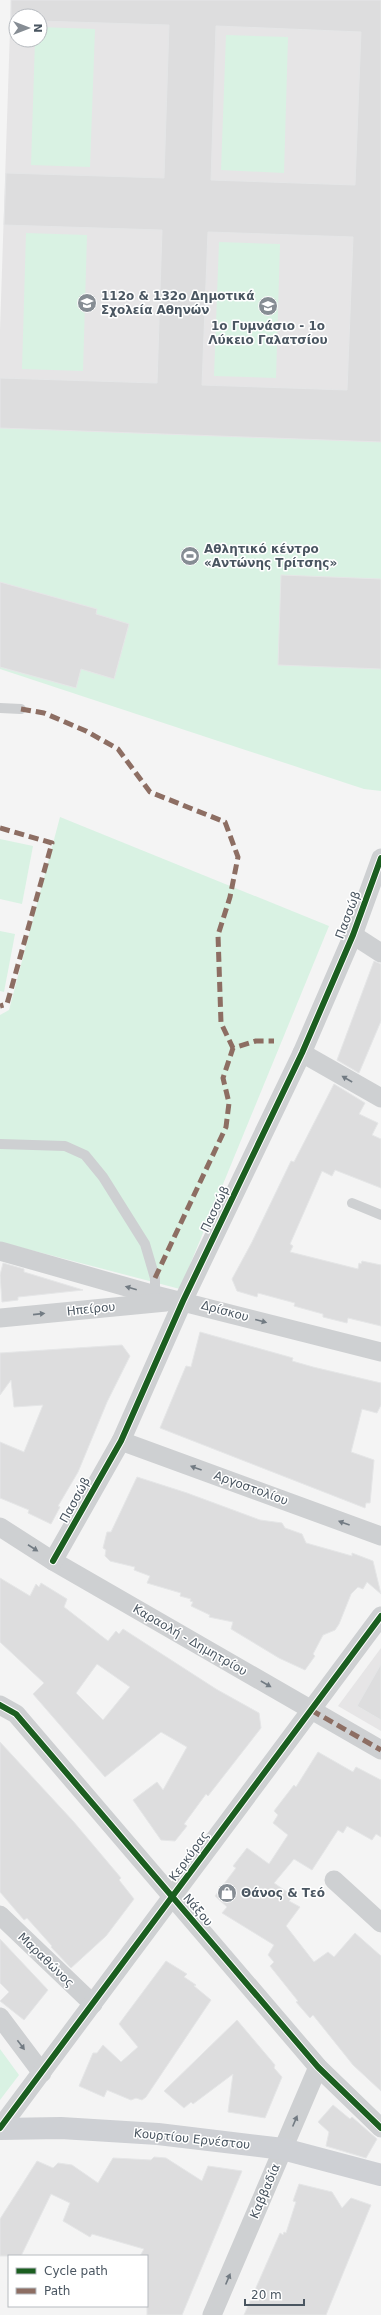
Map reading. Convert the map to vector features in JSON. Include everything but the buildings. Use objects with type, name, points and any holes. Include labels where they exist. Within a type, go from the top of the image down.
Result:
[{"type":"street","name":"Πασσώβ","points":[[53,1562],[121,1441],[183,1300],[302,1053],[353,935],[381,858]]},
{"type":"street","points":[[353,935],[381,953]]},
{"type":"street","points":[[302,1053],[381,1098]]},
{"type":"street","name":"Δρίσκου","points":[[0,1251],[155,1295],[183,1300],[381,1352]]},
{"type":"street","name":"Ηπείρου","points":[[0,1318],[183,1300]]},
{"type":"street","name":"Αργοστολίου","points":[[121,1441],[381,1536]]},
{"type":"street","name":"Καραολή - Δημητρίου","points":[[0,1527],[53,1562],[381,1750]]},
{"type":"street","name":"Κερκύρας","points":[[0,2128],[173,1898],[381,1616]]},
{"type":"street","name":"Νάξου","points":[[0,1705],[16,1714],[318,2067],[381,2128]]},
{"type":"street","points":[[334,1880],[381,1923]]},
{"type":"street","name":"Μαραθώνος","points":[[0,1915],[92,2004]]},
{"type":"street","points":[[0,2017],[42,2073]]},
{"type":"street","name":"Καββαδία","points":[[212,2315],[318,2067]]},
{"type":"street","name":"Κουρτίου Ερνέστου","points":[[0,2128],[61,2128],[158,2134],[283,2149],[381,2176]]},
{"type":"lane","points":[[0,708],[21,709]]},
{"type":"lane","points":[[0,1144],[65,1146],[85,1155],[103,1177],[145,1244],[155,1278],[155,1295]]},
{"type":"lane","points":[[352,1203],[381,1215]]},
{"type":"shaded area","points":[[11,0],[381,0],[381,442],[0,428],[0,330],[9,48],[48,48],[48,8],[11,8]]},
{"type":"shaded area","points":[[381,1648],[381,1731],[338,1706]]},
{"type":"green space","points":[[48,27],[95,29],[90,167],[31,165],[35,48],[48,48]]},
{"type":"green space","points":[[226,35],[288,37],[284,173],[221,170]]},
{"type":"green space","points":[[26,233],[87,235],[83,371],[22,369]]},
{"type":"green space","points":[[219,242],[280,244],[276,378],[214,376]]},
{"type":"green space","name":"Αθλητικό κέντρο «Αντώνης Τρίτσης»","points":[[0,428],[381,442],[381,791],[364,789],[0,669]]},
{"type":"green space","points":[[60,817],[329,926],[180,1289],[0,1242],[0,1015],[9,1010]]},
{"type":"green space","points":[[0,839],[33,846],[22,904],[0,899]]},
{"type":"green space","points":[[0,931],[15,934],[4,992],[0,991]]},
{"type":"green space","points":[[0,2049],[19,2075],[0,2100]]},
{"type":"marked path","points":[[21,709],[44,713],[86,731],[118,749],[150,792],[225,822],[238,857],[230,897],[218,935],[221,1023],[233,1048]]},
{"type":"marked path","points":[[0,828],[52,843],[7,1004],[0,1006]]},
{"type":"marked path","points":[[155,1278],[226,1127],[229,1103],[223,1078],[233,1048],[256,1041],[274,1041]]},
{"type":"marked path","points":[[311,1710],[381,1750]]},
{"type":"cycle path","points":[[53,1561],[121,1441],[183,1301],[302,1053],[353,935],[381,858]]},
{"type":"cycle path","points":[[0,2128],[381,1616]]},
{"type":"cycle path","points":[[0,1705],[16,1714],[318,2067],[381,2128]]},
{"type":"place","name":"112ο & 132ο Δημοτικά Σχολεία Αθηνών","points":[[87,303]]},
{"type":"place","name":"1ο Γυμνάσιο - 1ο Λύκειο Γαλατσίου","points":[[268,306]]},
{"type":"place","name":"Αθλητικό κέντρο «Αντώνης Τρίτσης»","points":[[190,556]]},
{"type":"place","name":"Θάνος & Τεό","points":[[227,1893]]}]
